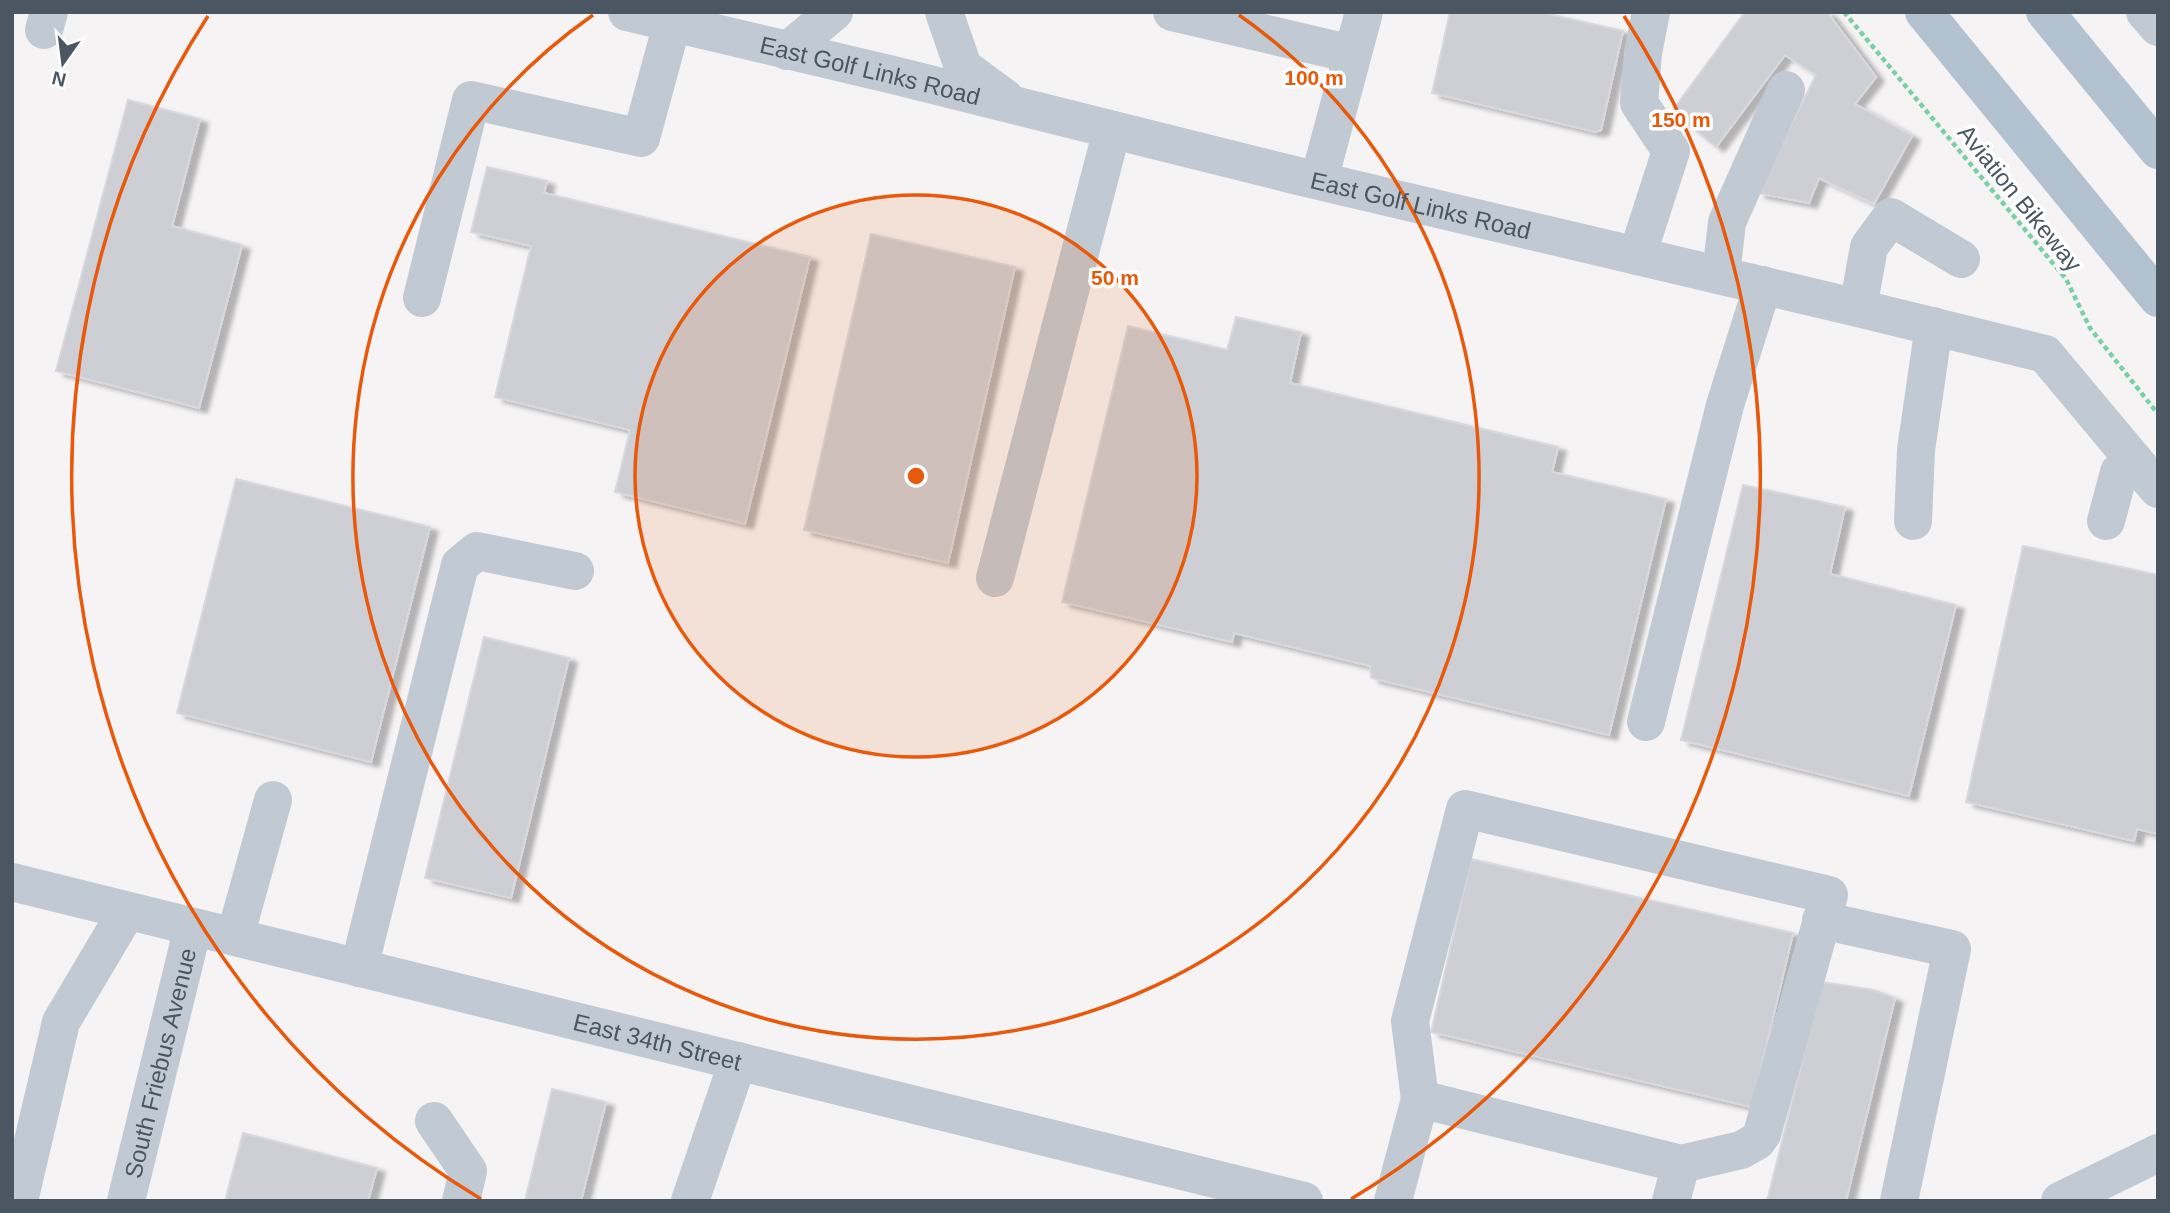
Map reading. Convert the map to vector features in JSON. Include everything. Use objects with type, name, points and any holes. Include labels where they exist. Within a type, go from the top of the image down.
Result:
[{"type":"main road","points":[[1924,12],[2158,298]]},
{"type":"main road","points":[[2045,12],[2158,150]]},
{"type":"street","name":"East Golf Links Road","points":[[627,12],[2045,354],[2158,489]]},
{"type":"street","points":[[787,51],[834,12]]},
{"type":"street","points":[[944,12],[963,66],[1015,106]]},
{"type":"street","points":[[1172,12],[1352,54]]},
{"type":"street","points":[[1319,180],[1364,12]]},
{"type":"street","points":[[1637,256],[1671,151],[1639,103],[1643,53],[1651,12]]},
{"type":"street","points":[[2146,12],[2158,27]]},
{"type":"street","points":[[422,298],[471,100],[641,138],[672,24]]},
{"type":"street","points":[[1721,275],[1727,222],[1786,90]]},
{"type":"street","points":[[995,578],[1112,130]]},
{"type":"street","points":[[1858,308],[1869,247],[1891,217],[1961,259]]},
{"type":"street","points":[[1646,722],[1725,405],[1763,285]]},
{"type":"street","points":[[1913,522],[1916,450],[1934,326]]},
{"type":"street","points":[[2106,521],[2119,472],[2133,459]]},
{"type":"street","points":[[359,968],[460,565],[477,551],[575,571]]},
{"type":"street","points":[[235,937],[273,800]]},
{"type":"street","points":[[1393,1201],[1420,1098],[1410,1021],[1465,809],[1829,895],[1762,1134],[1757,1141],[1741,1150],[1681,1164],[1420,1098]]},
{"type":"street","name":"East 34th Street","points":[[12,882],[738,1061],[1256,1195],[1304,1201]]},
{"type":"street","points":[[19,1201],[61,1022],[127,911]]},
{"type":"street","points":[[1821,920],[1952,949],[1899,1201]]},
{"type":"street","name":"South Friebus Avenue","points":[[126,1201],[193,927]]},
{"type":"street","points":[[690,1201],[738,1061]]},
{"type":"street","points":[[434,1121],[468,1171],[461,1201]]},
{"type":"street","points":[[2060,1201],[2158,1153]]},
{"type":"street","points":[[1671,1201],[1681,1164]]},
{"type":"path","name":"Aviation Bikeway","points":[[1844,12],[2066,279],[2090,328],[2158,414]]},
{"type":"building","points":[[1450,12],[1540,12],[1623,31],[1601,130],[1596,132],[1432,93]]},
{"type":"building","points":[[1745,12],[1827,12],[1876,77],[1855,104],[1912,136],[1874,204],[1819,178],[1809,203],[1757,193],[1816,75],[1785,55],[1716,147],[1672,111]]},
{"type":"building","points":[[128,100],[200,119],[172,226],[242,245],[199,408],[56,371]]},
{"type":"building","points":[[487,167],[547,181],[544,193],[810,257],[745,524],[615,492],[630,430],[495,397],[531,246],[471,232]]},
{"type":"building","points":[[871,234],[1015,267],[948,563],[804,530]]},
{"type":"building","points":[[1236,317],[1301,332],[1290,383],[1558,447],[1552,472],[1666,499],[1609,735],[1371,678],[1370,666],[1234,633],[1232,642],[1062,602],[1128,326],[1227,350]]},
{"type":"building","points":[[236,479],[430,527],[371,762],[177,713]]},
{"type":"building","points":[[1743,485],[1845,507],[1830,574],[1956,605],[1909,796],[1681,740]]},
{"type":"building","points":[[2023,546],[2158,575],[2158,834],[2137,829],[2134,841],[1966,802]]},
{"type":"building","points":[[484,637],[569,658],[511,898],[425,878]]},
{"type":"building","points":[[1471,859],[1793,933],[1752,1107],[1431,1032]]},
{"type":"building","points":[[1822,982],[1874,990],[1895,998],[1846,1201],[1767,1201]]},
{"type":"building","points":[[552,1089],[606,1102],[581,1201],[525,1201]]},
{"type":"building","points":[[243,1133],[377,1168],[368,1201],[225,1201]]}]
